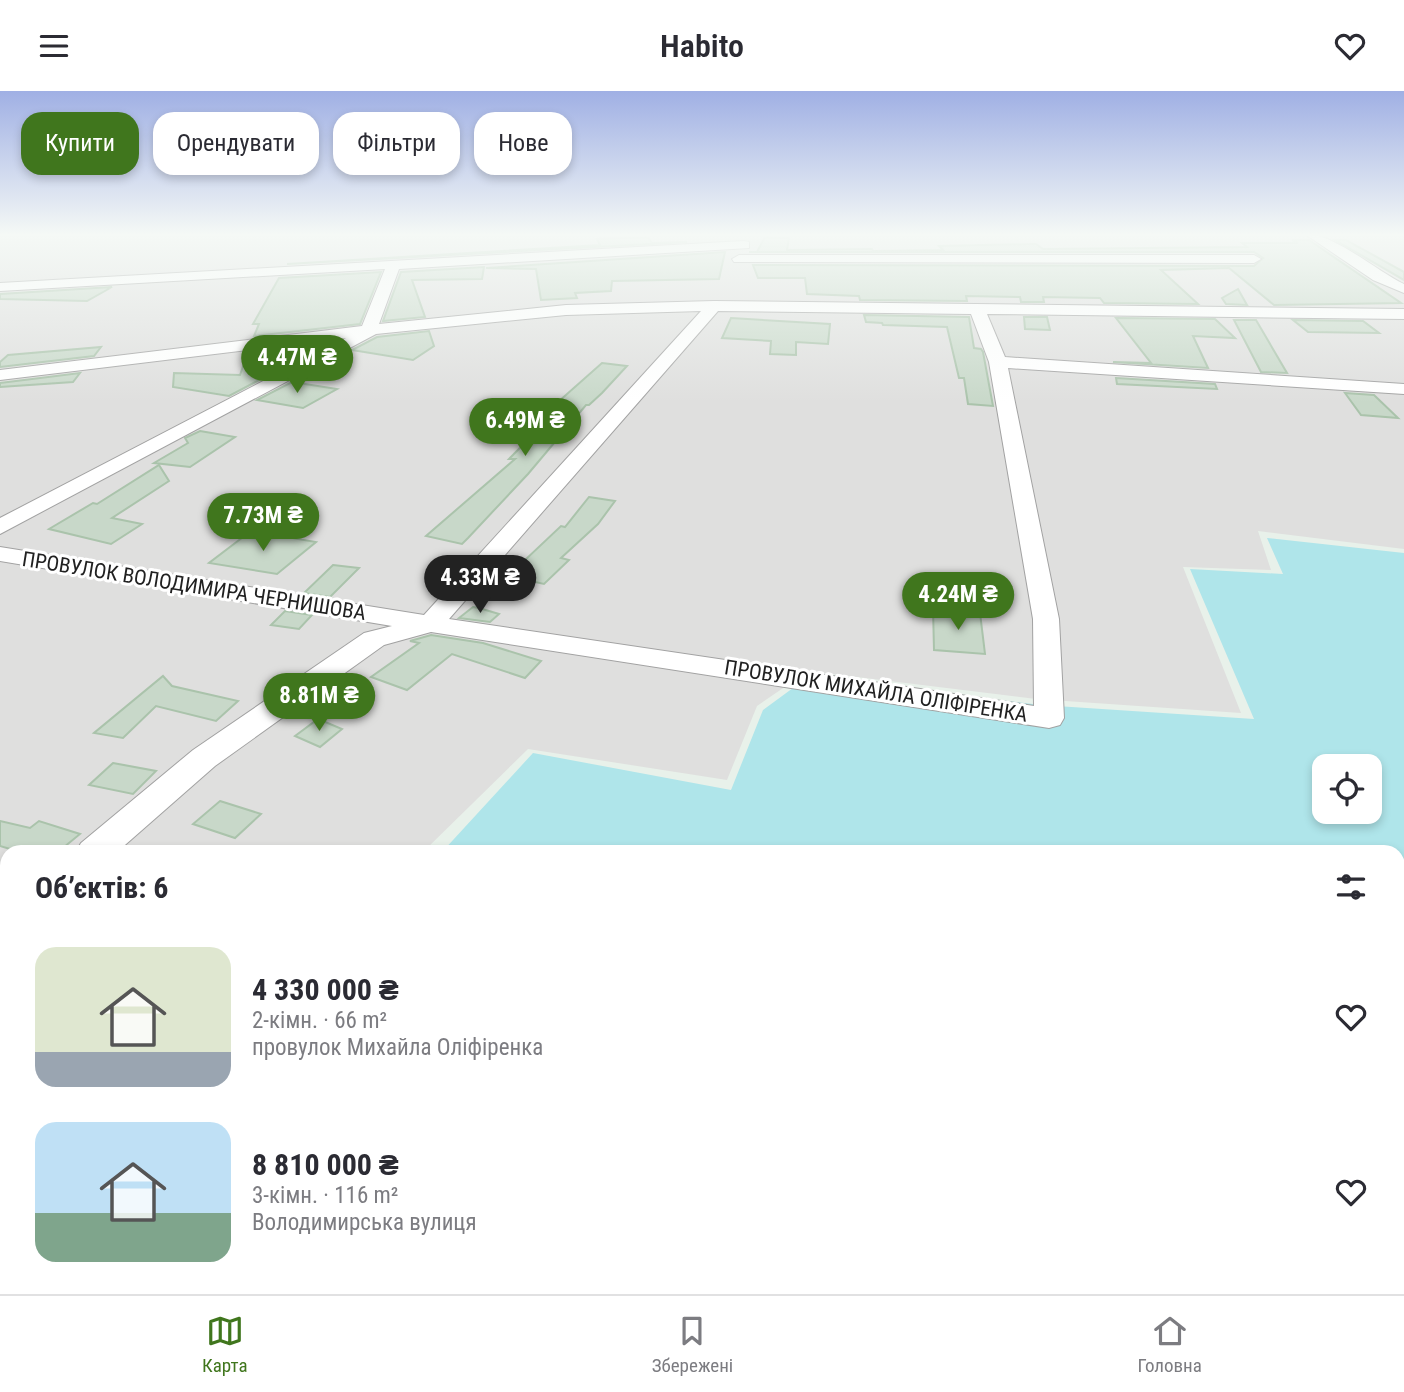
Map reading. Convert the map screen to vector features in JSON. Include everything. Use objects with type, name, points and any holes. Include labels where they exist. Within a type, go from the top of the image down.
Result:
[{"type":"street","points":[[0,527],[369,332],[383,290]]},
{"type":"street","points":[[102,845],[204,758],[374,639],[430,624],[722,306],[730,290]]},
{"type":"street","points":[[0,375],[468,319],[566,310],[722,306],[1404,314]]},
{"type":"street","name":"ПРОВУЛОК МИХАЙЛА ОЛІФІРЕНКА","points":[[430,624],[1049,718],[1046,619],[998,362],[977,308]]},
{"type":"street","points":[[998,362],[1404,389]]},
{"type":"street","name":"ПРОВУЛОК ВОЛОДИМИРА ЧЕРНИШОВА","points":[[0,554],[430,624]]},
{"type":"shaded area","points":[[0,290],[1404,290],[1404,549],[1258,531],[1271,570],[1183,567],[1241,713],[1036,699],[808,671],[757,706],[727,780],[528,749],[430,845],[0,845]]},
{"type":"shaded area","points":[[1267,538],[1404,553],[1404,845],[448,845],[533,753],[731,790],[763,710],[808,677],[1041,705],[1254,719],[1190,569],[1283,574]]},
{"type":"building","points":[[106,290],[87,301],[0,299],[0,294]]},
{"type":"building","points":[[272,290],[374,290],[360,324],[254,336],[259,324],[253,324]]},
{"type":"building","points":[[394,290],[416,290],[425,317],[383,321]]},
{"type":"building","points":[[539,290],[611,290],[575,293],[577,298],[541,300]]},
{"type":"building","points":[[807,290],[1183,290],[1198,304],[1104,303],[1100,298],[1043,297],[1044,302],[1021,302],[1020,297],[966,296],[967,301],[860,300],[859,296],[807,294]]},
{"type":"building","points":[[1239,290],[1247,305],[1226,304],[1222,298]]},
{"type":"building","points":[[1256,290],[1382,290],[1401,303],[1274,305]]},
{"type":"building","points":[[864,315],[969,317],[974,348],[983,352],[993,406],[968,404],[964,378],[959,378],[947,327],[883,325],[866,322]]},
{"type":"building","points":[[1024,317],[1047,317],[1050,330],[1025,329]]},
{"type":"building","points":[[731,318],[830,324],[828,344],[796,342],[796,355],[770,354],[771,341],[722,338]]},
{"type":"building","points":[[1116,318],[1215,319],[1235,338],[1193,336],[1208,368],[1113,362],[1151,363]]},
{"type":"building","points":[[1234,320],[1256,320],[1287,373],[1261,372]]},
{"type":"building","points":[[1293,320],[1363,321],[1379,333],[1308,332]]},
{"type":"building","points":[[429,331],[434,346],[413,360],[352,350],[377,337]]},
{"type":"building","points":[[101,347],[94,356],[0,367],[0,362],[8,355]]},
{"type":"building","points":[[297,347],[254,375],[265,377],[229,396],[173,387],[174,373],[240,375],[248,352]]},
{"type":"building","points":[[602,363],[627,366],[602,393],[586,405],[528,474],[462,544],[426,536],[515,459],[509,459],[565,402],[558,402]]},
{"type":"building","points":[[80,373],[73,382],[0,387],[0,383]]},
{"type":"building","points":[[1116,378],[1215,384],[1217,389],[1117,384]]},
{"type":"building","points":[[292,382],[337,389],[303,408],[257,400]]},
{"type":"building","points":[[1345,393],[1374,395],[1398,418],[1361,415]]},
{"type":"building","points":[[200,431],[235,437],[190,467],[154,463],[188,443],[185,438]]},
{"type":"building","points":[[159,465],[169,481],[112,518],[142,524],[111,544],[49,529],[93,503],[97,504]]},
{"type":"building","points":[[589,497],[615,501],[598,524],[561,558],[569,560],[544,584],[508,576],[561,526],[565,527]]},
{"type":"building","points":[[251,531],[316,542],[277,574],[209,563]]},
{"type":"building","points":[[333,565],[359,568],[330,597],[304,593]]},
{"type":"building","points":[[473,607],[499,614],[490,622],[459,618]]},
{"type":"building","points":[[933,608],[980,613],[985,654],[934,650]]},
{"type":"building","points":[[285,611],[312,615],[299,629],[271,625]]},
{"type":"building","points":[[431,635],[483,643],[541,661],[525,678],[452,654],[407,690],[371,677],[419,643],[410,641]]},
{"type":"building","points":[[163,676],[172,686],[238,701],[216,721],[156,706],[123,738],[94,733]]},
{"type":"building","points":[[318,719],[342,729],[320,747],[295,736]]},
{"type":"building","points":[[113,763],[156,771],[133,794],[89,785]]},
{"type":"building","points":[[220,801],[261,814],[235,838],[193,824]]},
{"type":"building","points":[[0,821],[30,828],[39,821],[80,834],[67,845],[0,845]]}]
